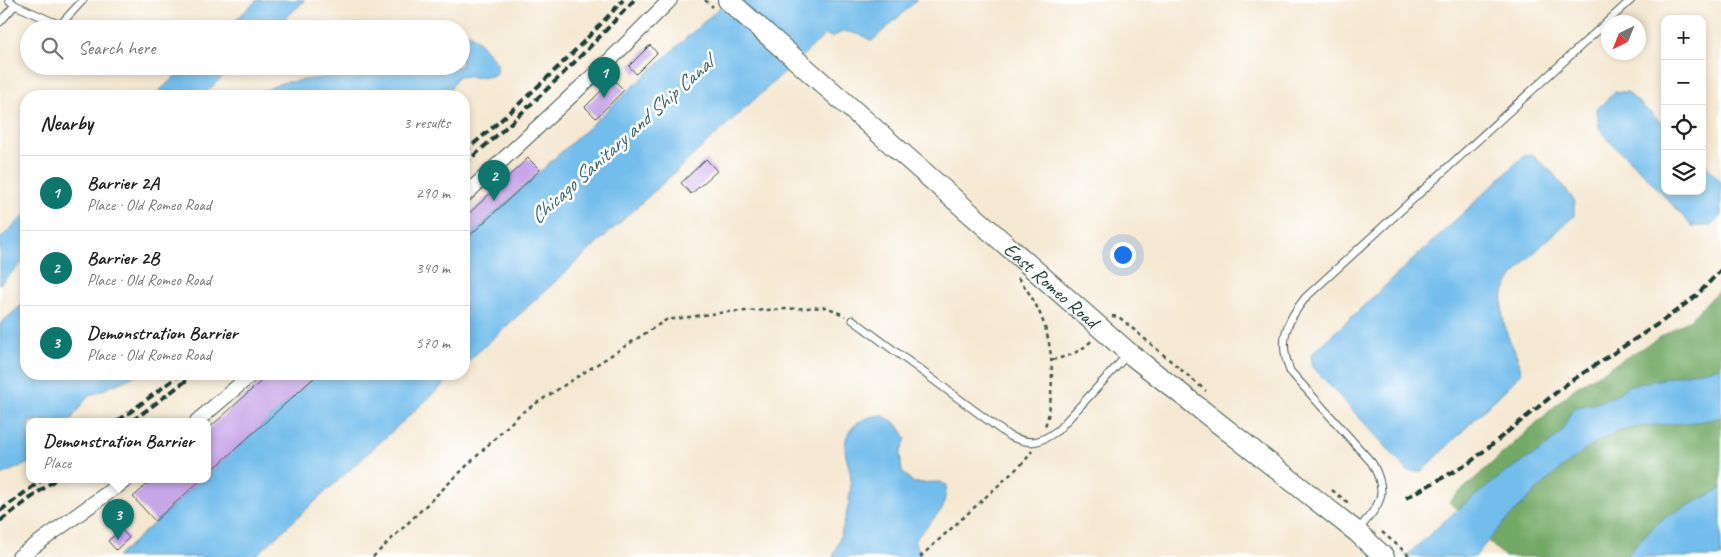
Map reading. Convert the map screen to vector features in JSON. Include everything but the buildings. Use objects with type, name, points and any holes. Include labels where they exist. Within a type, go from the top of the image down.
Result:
[{"type":"main road","name":"East Romeo Road","points":[[728,0],[1017,265],[1129,353],[1362,526],[1387,551]]},
{"type":"street","points":[[470,190],[613,57],[670,0]]},
{"type":"street","points":[[201,418],[245,380]]},
{"type":"street","points":[[20,557],[122,483]]},
{"type":"lane","points":[[65,20],[83,0]]},
{"type":"lane","points":[[1362,526],[1379,504],[1382,492],[1381,478],[1372,463],[1290,371],[1284,356],[1283,342],[1294,312],[1306,297],[1630,0]]},
{"type":"lane","points":[[0,22],[12,3],[49,20]]},
{"type":"lane","points":[[853,320],[1009,436],[1026,443],[1047,438],[1058,430],[1129,353]]},
{"type":"path","points":[[1017,265],[1042,317],[1048,336],[1052,360],[1050,401],[1046,426]]},
{"type":"path","points":[[373,557],[521,413],[666,320],[726,312],[827,307],[853,320]]},
{"type":"path","points":[[1113,315],[1119,317],[1209,394]]},
{"type":"path","points":[[1052,360],[1070,356],[1082,350],[1090,342]]},
{"type":"path","points":[[920,557],[1025,461]]},
{"type":"path","points":[[1326,486],[1387,551],[1411,557]]},
{"type":"green space","points":[[1721,288],[1721,367],[1628,386],[1612,397],[1597,403],[1573,408],[1561,433],[1542,450],[1509,470],[1457,510],[1449,502],[1575,388],[1689,320]]},
{"type":"green space","points":[[1721,417],[1721,489],[1664,518],[1638,542],[1626,557],[1505,557],[1487,540],[1570,460],[1588,446],[1607,436],[1626,429],[1650,425],[1697,422]]},
{"type":"water","points":[[257,0],[305,0],[284,20],[236,20]]},
{"type":"water","name":"Chicago Sanitary and Ship Canal","points":[[728,0],[917,0],[872,41],[861,35],[844,31],[832,37],[825,35],[470,360],[470,236]]},
{"type":"water","points":[[470,35],[497,63],[497,73],[488,77],[457,77],[450,90],[266,90],[281,83],[332,75],[470,75]]},
{"type":"water","points":[[176,75],[224,75],[208,90],[160,90]]},
{"type":"water","points":[[1615,92],[1627,92],[1661,122],[1661,193],[1607,139],[1599,127],[1597,109]]},
{"type":"water","points":[[1532,155],[1552,172],[1574,200],[1574,216],[1522,265],[1506,287],[1502,309],[1504,323],[1518,359],[1521,374],[1422,471],[1408,471],[1313,367],[1311,355],[1524,156]]},
{"type":"water","points":[[1706,165],[1721,182],[1721,216],[1711,226],[1692,226],[1663,195],[1706,195]]},
{"type":"water","points":[[20,220],[20,265],[0,284],[0,239]]},
{"type":"water","points":[[20,306],[20,380],[125,380],[87,397],[72,418],[26,418],[26,464],[0,475],[0,324]]},
{"type":"water","points":[[1721,367],[1721,417],[1698,422],[1638,427],[1609,436],[1588,448],[1545,483],[1504,523],[1475,557],[1405,557],[1457,510],[1509,470],[1542,450],[1561,433],[1573,408],[1597,403],[1613,397],[1628,386]]},
{"type":"water","points":[[311,380],[448,380],[254,557],[117,557],[198,483],[211,483],[211,471]]},
{"type":"water","points":[[882,415],[897,424],[906,438],[900,454],[902,472],[914,483],[939,482],[947,485],[943,508],[914,541],[923,557],[833,557],[845,520],[849,500],[851,477],[845,451],[848,433],[863,420]]},
{"type":"water","points":[[1721,489],[1721,557],[1626,557],[1638,542],[1664,518]]},
{"type":"railway","points":[[470,147],[546,79],[623,0]]},
{"type":"railway","points":[[470,159],[552,85],[634,0]]},
{"type":"railway","points":[[1406,498],[1469,463],[1568,383],[1664,320],[1696,296],[1721,270]]},
{"type":"railway","points":[[122,418],[173,380]]},
{"type":"railway","points":[[136,418],[187,380]]},
{"type":"railway","points":[[0,511],[38,483]]},
{"type":"railway","points":[[0,521],[51,483]]},
{"type":"place","name":"Barrier 2A","points":[[604,98]]},
{"type":"place","name":"Barrier 2B","points":[[494,201]]},
{"type":"place","name":"Demonstration Barrier","points":[[118,540]]}]
